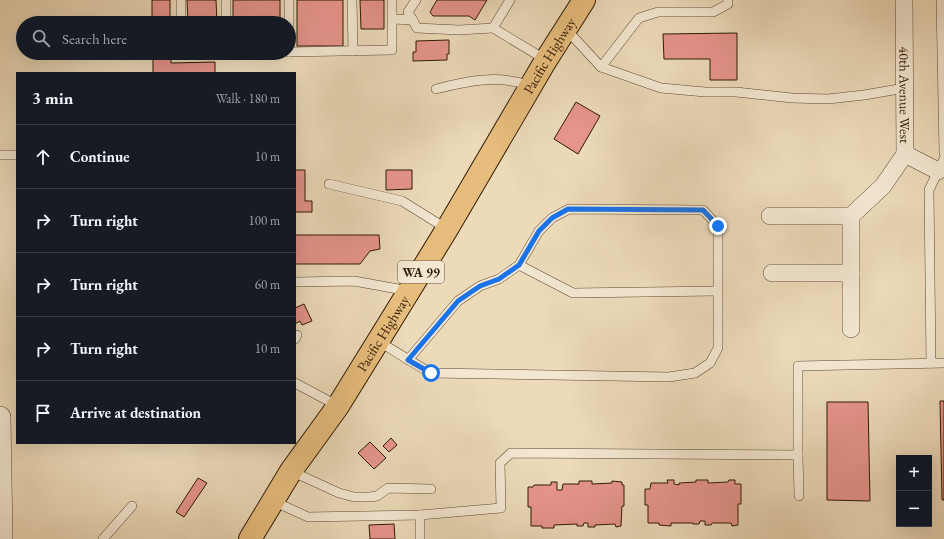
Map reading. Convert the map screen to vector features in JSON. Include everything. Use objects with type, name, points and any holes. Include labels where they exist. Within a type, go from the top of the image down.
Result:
[{"type":"highway","name":"Pacific Highway","points":[[250,539],[292,471],[338,406],[447,229],[546,60],[584,0]]},
{"type":"street","name":"40th Avenue West","points":[[904,0],[905,154],[941,165]]},
{"type":"street","points":[[770,216],[851,216],[883,186],[905,154]]},
{"type":"street","points":[[851,216],[851,329]]},
{"type":"street","points":[[772,273],[851,273]]},
{"type":"street","points":[[0,417],[2,539]]},
{"type":"lane","points":[[181,0],[181,16]]},
{"type":"lane","points":[[226,0],[226,16]]},
{"type":"lane","points":[[289,0],[289,16]]},
{"type":"lane","points":[[352,0],[353,51]]},
{"type":"lane","points":[[296,52],[392,50],[392,0]]},
{"type":"lane","points":[[416,0],[408,12],[417,28],[459,30],[493,28],[546,60]]},
{"type":"lane","points":[[493,28],[510,0]]},
{"type":"lane","points":[[601,67],[639,18],[658,12],[713,12],[728,4],[728,0]]},
{"type":"lane","points":[[941,1],[944,153]]},
{"type":"lane","points":[[393,20],[413,20]]},
{"type":"lane","points":[[566,29],[601,67],[661,88],[705,92],[736,92],[792,98],[828,99],[905,88]]},
{"type":"lane","points":[[436,89],[462,82],[481,80],[518,81],[531,86]]},
{"type":"lane","points":[[0,155],[16,155]]},
{"type":"lane","points":[[931,363],[929,190],[941,165]]},
{"type":"lane","points":[[328,184],[402,202],[447,229]]},
{"type":"lane","points":[[378,341],[408,360],[431,373],[669,377],[695,373],[710,363],[718,348],[718,226],[703,210],[568,209],[552,218],[539,231],[519,265],[499,279],[480,286],[458,301],[408,360]]},
{"type":"lane","points":[[519,265],[573,294],[717,291]]},
{"type":"lane","points":[[296,282],[354,281],[409,290]]},
{"type":"lane","points":[[799,496],[798,366],[944,363]]},
{"type":"lane","points":[[296,384],[338,406]]},
{"type":"lane","points":[[273,501],[308,517],[420,515],[501,508],[500,463],[511,453],[798,455]]},
{"type":"lane","points":[[292,471],[339,493],[354,497],[377,496],[388,488],[431,489]]},
{"type":"lane","points":[[103,539],[132,506]]},
{"type":"lane","points":[[420,515],[420,539]]},
{"type":"building","points":[[152,0],[170,0],[170,16],[152,16]]},
{"type":"building","points":[[187,0],[216,0],[217,16],[188,16]]},
{"type":"building","points":[[233,0],[280,0],[280,16],[233,16]]},
{"type":"building","points":[[297,0],[343,0],[343,46],[297,46]]},
{"type":"building","points":[[360,0],[384,0],[384,29],[361,29]]},
{"type":"building","points":[[437,0],[487,0],[475,20],[469,16],[433,16],[430,12]]},
{"type":"building","points":[[737,33],[737,80],[710,80],[710,59],[664,59],[663,34]]},
{"type":"building","points":[[449,40],[449,54],[447,54],[447,60],[413,61],[413,52],[416,52],[416,41]]},
{"type":"building","points":[[153,60],[171,60],[171,63],[215,62],[215,72],[153,72]]},
{"type":"building","points":[[576,102],[600,116],[578,154],[554,139]]},
{"type":"building","points":[[296,170],[305,170],[305,201],[312,201],[312,212],[296,212]]},
{"type":"building","points":[[386,170],[412,170],[412,189],[386,190]]},
{"type":"building","points":[[296,235],[379,235],[380,249],[370,251],[360,264],[296,264]]},
{"type":"building","points":[[304,304],[312,321],[302,325],[300,321],[296,323],[296,308]]},
{"type":"building","points":[[940,401],[944,401],[944,500],[942,500]]},
{"type":"building","points":[[827,402],[868,402],[870,501],[827,500]]},
{"type":"building","points":[[391,438],[397,445],[389,452],[383,446]]},
{"type":"building","points":[[370,442],[386,458],[374,469],[358,453]]},
{"type":"building","points":[[198,478],[207,483],[184,517],[176,512]]},
{"type":"building","points":[[667,480],[674,480],[674,484],[679,485],[679,483],[696,482],[696,480],[708,480],[708,483],[728,482],[729,480],[735,480],[735,484],[741,484],[741,504],[738,504],[738,525],[732,526],[731,523],[712,523],[711,525],[705,525],[705,521],[700,521],[699,524],[671,523],[671,526],[659,525],[659,523],[648,523],[648,505],[645,505],[645,489],[650,489],[651,483],[668,483]]},
{"type":"building","points":[[579,481],[592,481],[592,484],[612,483],[612,481],[622,482],[622,485],[624,485],[624,506],[622,506],[621,526],[616,527],[615,524],[595,525],[595,527],[588,527],[588,523],[584,523],[583,526],[577,526],[577,524],[554,525],[554,528],[531,526],[531,507],[528,507],[528,487],[533,487],[534,485],[551,485],[551,482],[557,482],[557,490],[562,490],[563,484],[579,484]]},
{"type":"building","points":[[394,524],[395,539],[370,539],[369,525]]},
{"type":"route","points":[[431,373],[408,360],[441,323],[458,301],[480,286],[499,279],[519,265],[539,231],[552,218],[568,209],[703,210],[718,226]]}]
